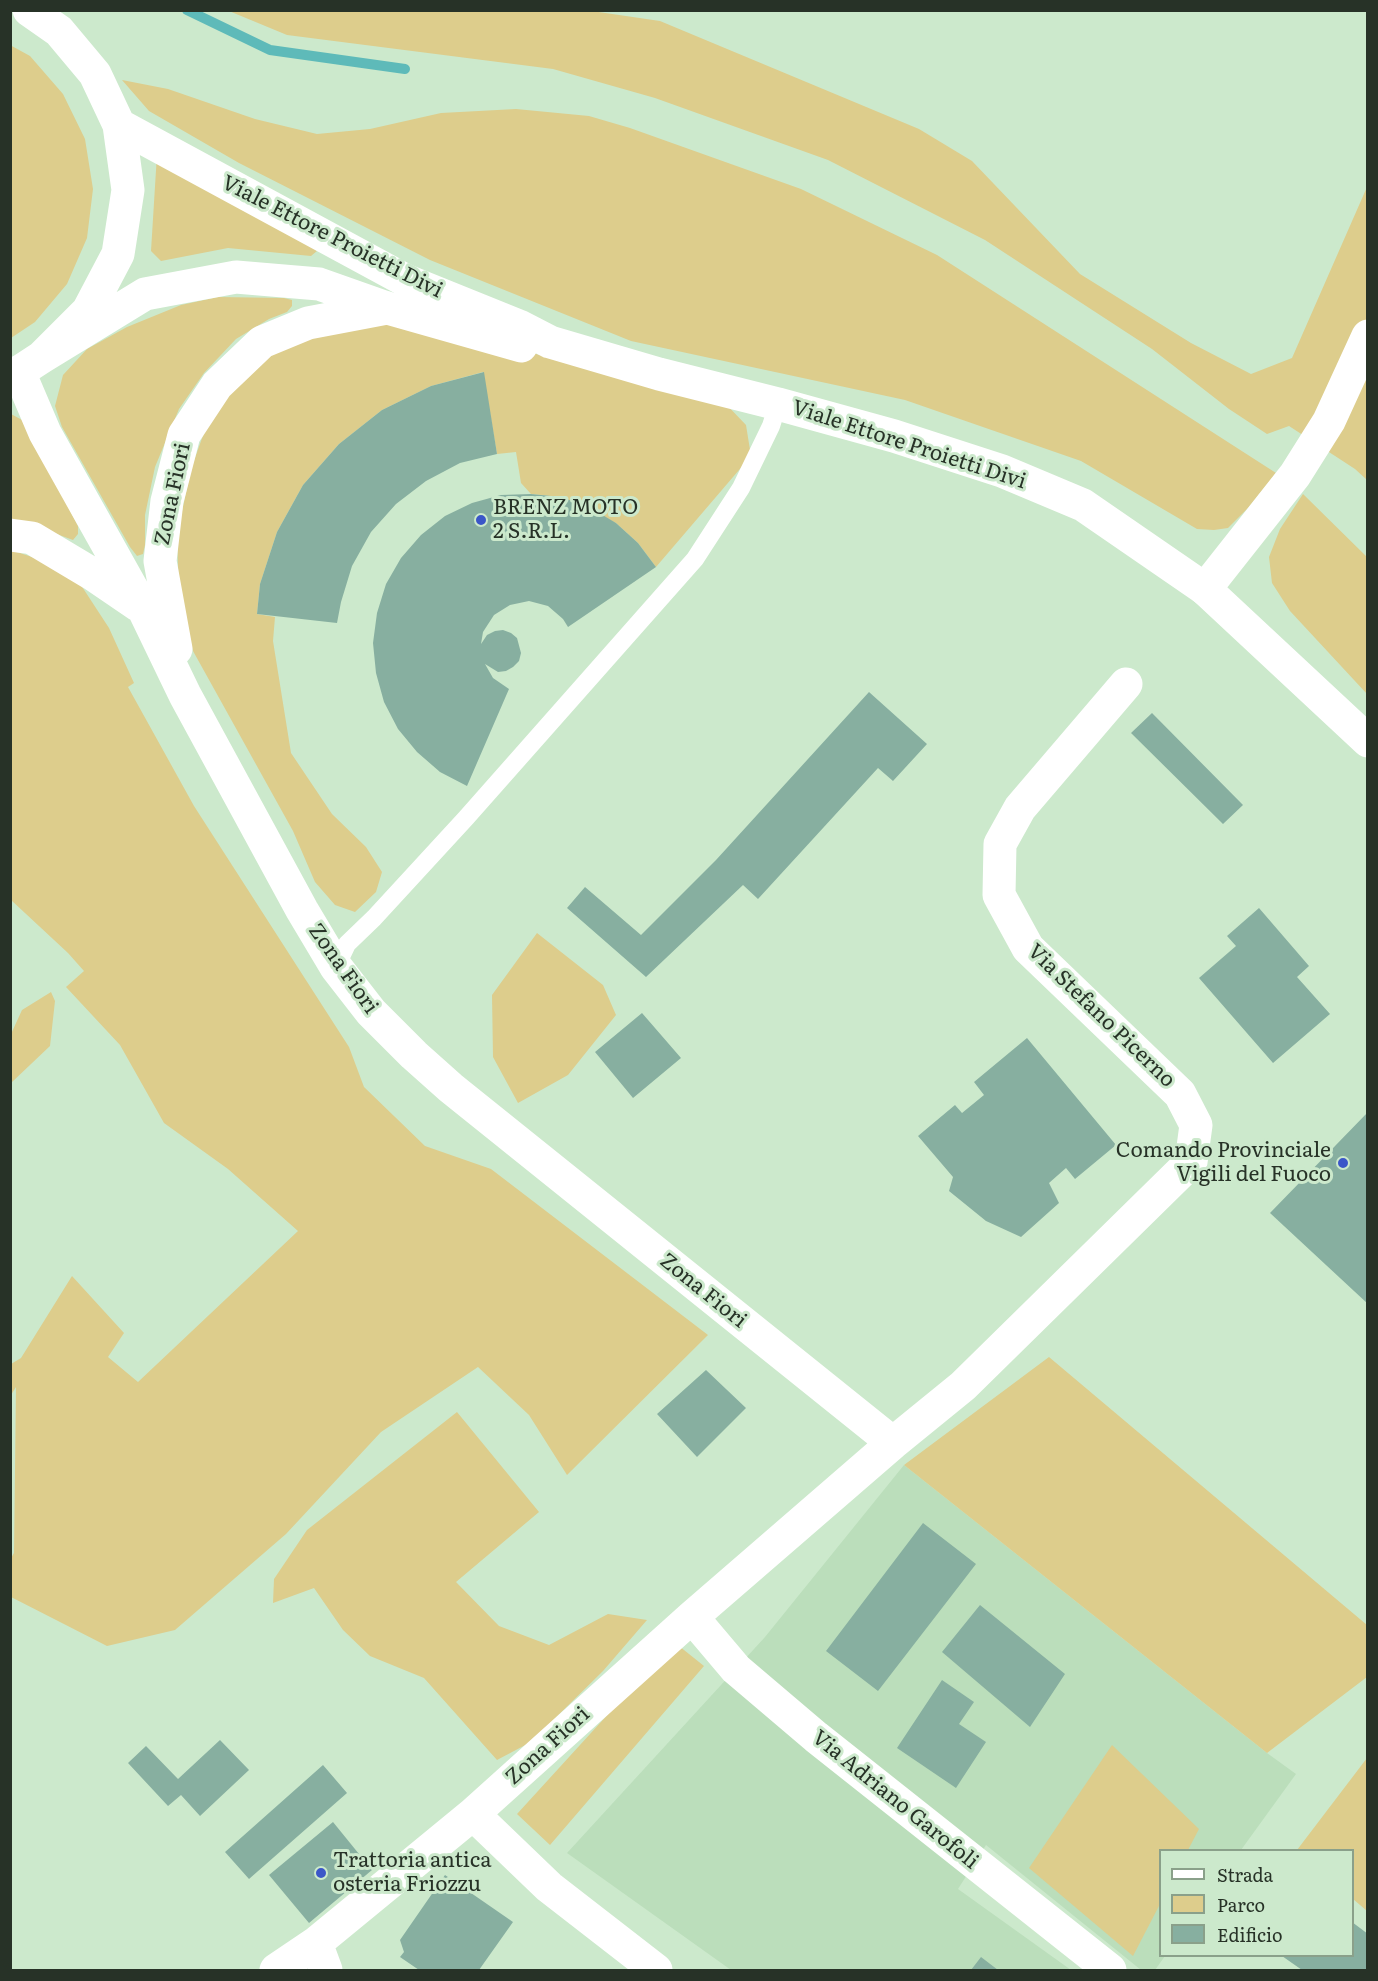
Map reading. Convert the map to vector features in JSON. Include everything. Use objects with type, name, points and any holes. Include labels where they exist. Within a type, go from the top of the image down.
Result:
[{"type":"street","points":[[24,368],[88,311],[118,254],[128,190],[119,125],[95,74],[59,31],[29,10]]},
{"type":"street","name":"Viale Ettore Proietti Divi","points":[[119,125],[405,280],[519,326],[549,342],[659,374],[894,436],[1002,471],[1083,505],[1205,589],[1368,741]]},
{"type":"street","name":"Viale Ettore Proietti Divi","points":[[24,368],[145,294],[236,277],[319,284],[387,308],[518,346],[549,342]]},
{"type":"street","name":"Zona Fiori","points":[[185,695],[160,561],[167,501],[184,435],[217,385],[262,342],[308,324],[387,308]]},
{"type":"street","points":[[1205,589],[1295,475],[1324,430],[1368,336]]},
{"type":"street","name":"Zona Fiori","points":[[24,368],[45,433],[144,610],[185,695],[302,910],[336,967],[371,1012],[451,1088],[892,1443],[692,1617],[473,1814],[321,1957],[276,1971]]},
{"type":"street","name":"Zona Fiori","points":[[10,535],[33,538],[94,575],[144,610]]},
{"type":"street","name":"Via Stefano Picerno","points":[[892,1443],[963,1386],[1191,1162],[1196,1125],[1180,1094],[1028,948],[999,894],[1000,844],[1020,808],[1126,684]]},
{"type":"street","name":"Via Adriano Garofoli","points":[[692,1617],[736,1669],[816,1737],[1110,1971]]},
{"type":"street","points":[[473,1814],[549,1887],[656,1971]]},
{"type":"lane","points":[[336,967],[347,944],[466,818],[649,613],[695,558],[741,488],[771,426],[778,404]]},
{"type":"shaded area","points":[[904,1465],[1296,1774],[1242,1849],[1159,1849],[1159,1957],[1164,1957],[1155,1970],[1141,1970],[986,1845],[958,1889],[1071,1970],[731,1970],[567,1853],[765,1637]]},
{"type":"green space","points":[[585,10],[660,21],[919,129],[972,161],[1080,274],[1191,343],[1251,374],[1292,358],[1367,187],[1367,480],[1355,469],[1289,426],[1267,434],[1229,409],[1152,349],[985,240],[828,160],[655,98],[553,69],[287,35],[229,11]]},
{"type":"green space","points":[[10,45],[30,56],[63,94],[85,139],[93,189],[87,238],[67,284],[35,322],[11,338]]},
{"type":"green space","points":[[122,80],[168,89],[255,119],[317,134],[370,129],[441,113],[516,109],[589,116],[630,128],[801,189],[937,255],[1276,473],[1248,508],[1228,528],[1197,529],[1081,461],[905,400],[631,341],[430,260],[239,163],[149,111]]},
{"type":"green space","points":[[157,154],[310,243],[317,251],[311,256],[228,248],[161,261],[151,251]]},
{"type":"green space","points":[[218,297],[284,298],[292,300],[292,306],[287,312],[269,319],[236,339],[204,373],[179,409],[155,467],[145,515],[145,545],[143,554],[137,556],[62,427],[55,406],[63,375],[87,349],[127,327],[181,305]]},
{"type":"green space","points":[[415,323],[724,402],[746,425],[751,456],[656,567],[638,543],[616,523],[561,497],[531,494],[521,483],[516,452],[497,454],[483,372],[431,386],[382,410],[339,444],[303,485],[277,532],[260,584],[257,614],[275,617],[273,641],[291,753],[332,814],[366,847],[382,872],[376,892],[355,912],[335,905],[315,882],[293,831],[193,651],[179,595],[177,535],[191,469],[210,416],[245,370],[293,335],[352,324]]},
{"type":"green space","points":[[11,414],[24,421],[78,526],[78,534],[73,540],[43,529],[11,522]]},
{"type":"green space","points":[[1303,494],[1367,557],[1367,694],[1290,611],[1272,583],[1269,557],[1280,529]]},
{"type":"green space","points":[[11,550],[44,561],[77,579],[109,628],[134,683],[128,687],[194,806],[349,1047],[364,1087],[425,1146],[491,1169],[708,1335],[567,1475],[529,1415],[478,1367],[381,1432],[286,1534],[175,1630],[107,1646],[11,1597],[11,1558],[14,1553],[16,1387],[11,1395],[11,1364],[21,1358],[72,1276],[124,1333],[108,1357],[138,1382],[298,1231],[228,1169],[164,1123],[120,1045],[66,987],[84,971],[11,900]]},
{"type":"green space","points":[[537,933],[603,985],[616,1015],[568,1075],[518,1103],[493,1057],[492,995]]},
{"type":"green space","points":[[51,992],[55,1001],[50,1046],[11,1083],[11,1034],[22,1010]]},
{"type":"green space","points":[[1049,1357],[1367,1625],[1367,1677],[1267,1753],[904,1465]]},
{"type":"green space","points":[[457,1412],[539,1512],[456,1582],[499,1626],[549,1645],[608,1614],[647,1620],[603,1671],[531,1742],[497,1760],[424,1678],[370,1656],[343,1630],[314,1588],[273,1603],[274,1579],[307,1530]]},
{"type":"green space","points":[[674,1642],[704,1666],[550,1845],[517,1814]]},
{"type":"green space","points":[[1112,1745],[1199,1829],[1189,1849],[1159,1849],[1159,1906],[1133,1956],[1029,1868]]},
{"type":"green space","points":[[1367,1758],[1367,1911],[1354,1900],[1354,1849],[1298,1849]]},
{"type":"building","points":[[484,372],[497,454],[460,463],[426,481],[396,504],[371,532],[352,566],[337,623],[257,614],[260,584],[277,532],[303,485],[339,444],[382,410],[431,386]]},
{"type":"building","points":[[531,494],[561,497],[589,507],[616,523],[638,543],[656,567],[568,627],[563,619],[548,606],[529,601],[510,605],[494,615],[483,632],[481,644],[487,635],[503,630],[517,638],[521,653],[519,661],[506,671],[498,672],[485,664],[493,678],[509,689],[467,786],[440,772],[417,752],[398,729],[384,702],[376,673],[373,643],[377,613],[386,584],[401,558],[421,535],[445,516],[472,503],[501,495]]},
{"type":"building","points":[[869,692],[927,744],[893,781],[878,768],[758,899],[743,885],[646,977],[567,908],[585,887],[641,935],[716,860]]},
{"type":"building","points":[[1152,713],[1243,805],[1223,824],[1131,733]]},
{"type":"building","points":[[1259,908],[1309,966],[1297,977],[1330,1014],[1273,1063],[1199,978],[1236,946],[1227,936]]},
{"type":"building","points":[[642,1013],[681,1058],[633,1098],[595,1052]]},
{"type":"building","points":[[1027,1038],[1116,1145],[1075,1179],[1066,1168],[1049,1183],[1059,1203],[1021,1237],[986,1221],[949,1191],[953,1177],[918,1136],[955,1105],[962,1113],[984,1095],[974,1082]]},
{"type":"building","name":"Comando Provinciale Vigili del Fuoco","points":[[1368,1112],[1368,1304],[1270,1213]]},
{"type":"building","points":[[706,1370],[746,1408],[697,1457],[657,1414]]},
{"type":"building","points":[[923,1523],[976,1564],[878,1691],[826,1651]]},
{"type":"building","points":[[980,1605],[1065,1674],[1030,1727],[942,1652]]},
{"type":"building","points":[[942,1680],[974,1702],[959,1724],[986,1742],[956,1788],[897,1748]]},
{"type":"building","points":[[220,1740],[249,1770],[200,1816],[181,1795],[168,1806],[128,1763],[146,1746],[178,1779]]},
{"type":"building","points":[[323,1765],[347,1793],[249,1879],[225,1852]]},
{"type":"building","name":"Trattoria antica osteria Friozzu","points":[[333,1822],[372,1870],[309,1923],[269,1875]]},
{"type":"building","points":[[445,1875],[513,1922],[479,1970],[419,1970],[400,1957],[404,1952],[400,1940]]},
{"type":"building","points":[[1354,1924],[1368,1934],[1368,1970],[1302,1970],[1283,1957],[1354,1957]]},
{"type":"building","points":[[981,1957],[998,1970],[971,1970]]},
{"type":"waterway","points":[[187,10],[270,50],[405,69]]},
{"type":"place","name":"BRENZ MOTO 2 S.R.L.","points":[[481,520]]},
{"type":"place","name":"Comando Provinciale Vigili del Fuoco","points":[[1343,1163]]},
{"type":"place","name":"Trattoria antica osteria Friozzu","points":[[321,1873]]}]
